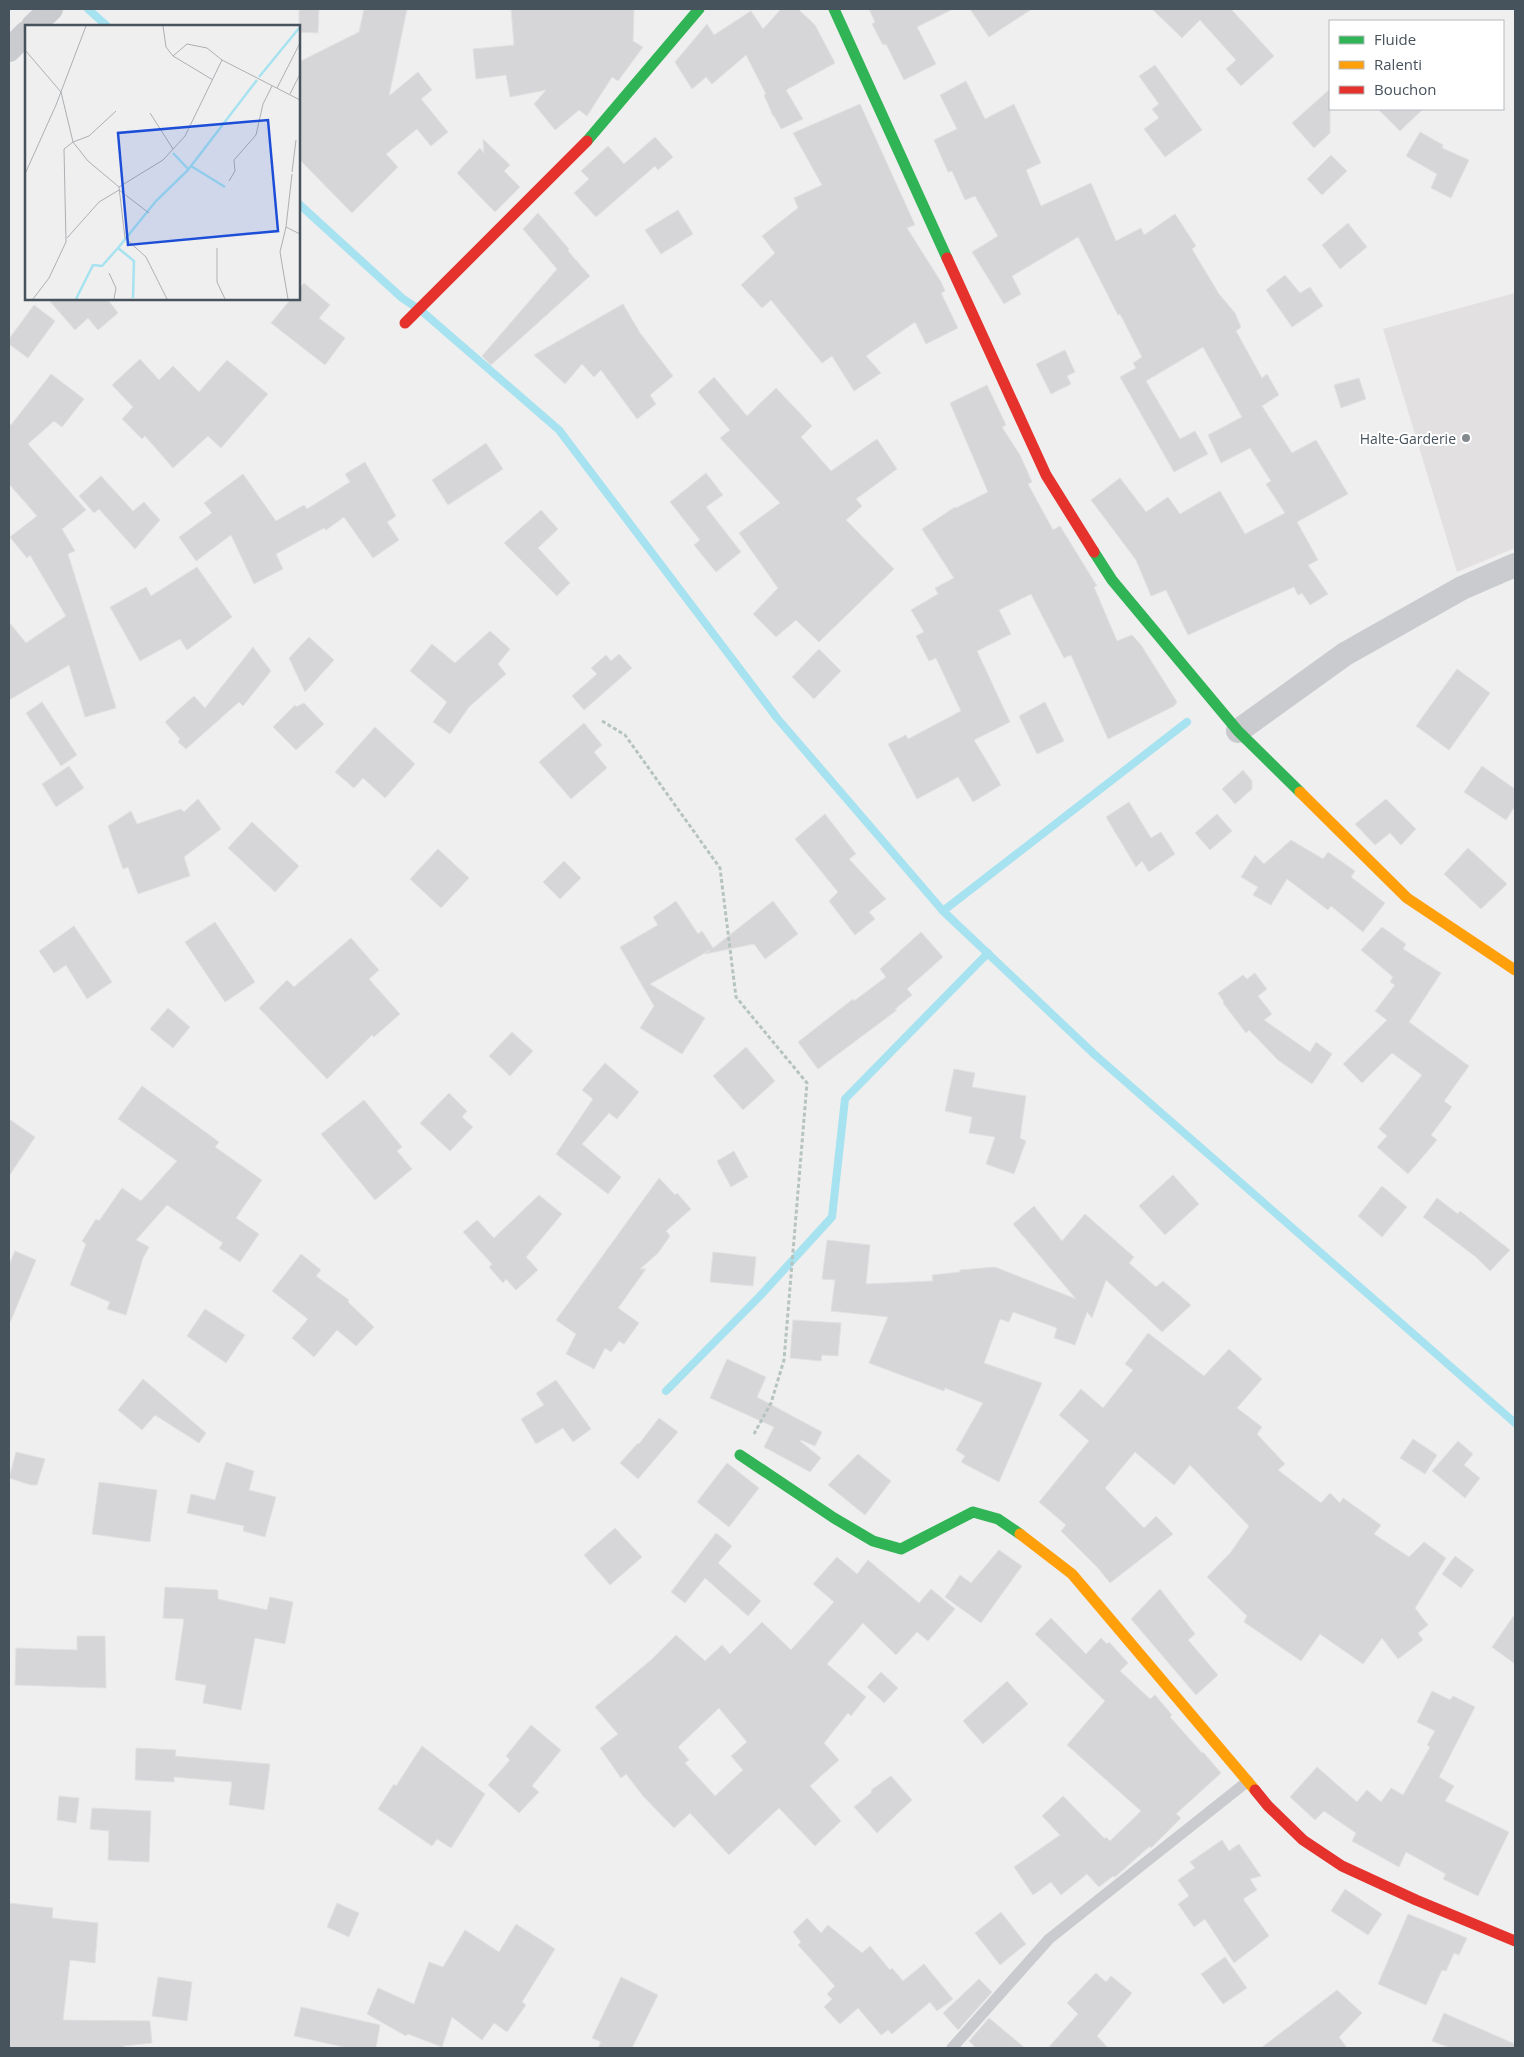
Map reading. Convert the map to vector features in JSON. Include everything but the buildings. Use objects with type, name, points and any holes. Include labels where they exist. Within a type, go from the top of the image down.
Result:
[{"type":"street","points":[[34,25],[51,9]]},
{"type":"street","points":[[408,320],[577,153],[699,9]]},
{"type":"street","points":[[834,9],[1046,475],[1112,580],[1238,731],[1407,898],[1515,970]]},
{"type":"street","points":[[9,50],[25,34]]},
{"type":"street","points":[[1238,731],[1345,654],[1462,588],[1515,565]]},
{"type":"street","points":[[740,1455],[834,1518],[873,1541],[901,1549],[974,1512],[998,1519],[1029,1540],[1072,1574],[1268,1806],[1303,1840],[1342,1866],[1416,1900],[1515,1941]]},
{"type":"lane","points":[[952,2048],[1049,1939],[1248,1781]]},
{"type":"path","points":[[602,721],[625,735],[720,868],[736,997],[808,1083],[784,1360],[771,1403],[740,1455]]},
{"type":"shaded area","name":"Halte-Garderie","points":[[1515,293],[1515,548],[1457,572],[1383,329]]},
{"type":"waterway","points":[[88,9],[106,25]]},
{"type":"waterway","points":[[300,205],[402,298],[414,306]]},
{"type":"waterway","points":[[424,313],[559,430],[777,718],[943,911],[1094,1054],[1515,1423]]},
{"type":"waterway","points":[[943,911],[1187,722]]},
{"type":"waterway","points":[[666,1391],[760,1296],[832,1217],[845,1099],[988,953]]},
{"type":"traffic: fast","points":[[587,141],[699,9]]},
{"type":"traffic: fast","points":[[834,9],[947,258]]},
{"type":"traffic: fast","points":[[1094,552],[1112,580],[1238,731],[1300,792]]},
{"type":"traffic: fast","points":[[740,1455],[834,1518],[873,1541],[901,1549],[973,1512],[998,1519],[1020,1534]]},
{"type":"traffic: slow","points":[[1300,792],[1407,898],[1515,970]]},
{"type":"traffic: slow","points":[[1020,1534],[1072,1574],[1255,1790]]},
{"type":"traffic: jam","points":[[405,323],[587,141]]},
{"type":"traffic: jam","points":[[947,258],[1046,475],[1094,552]]},
{"type":"traffic: jam","points":[[1255,1790],[1268,1806],[1303,1840],[1342,1866],[1416,1900],[1515,1941]]},
{"type":"place","name":"Halte-Garderie","points":[[1466,438]]}]
